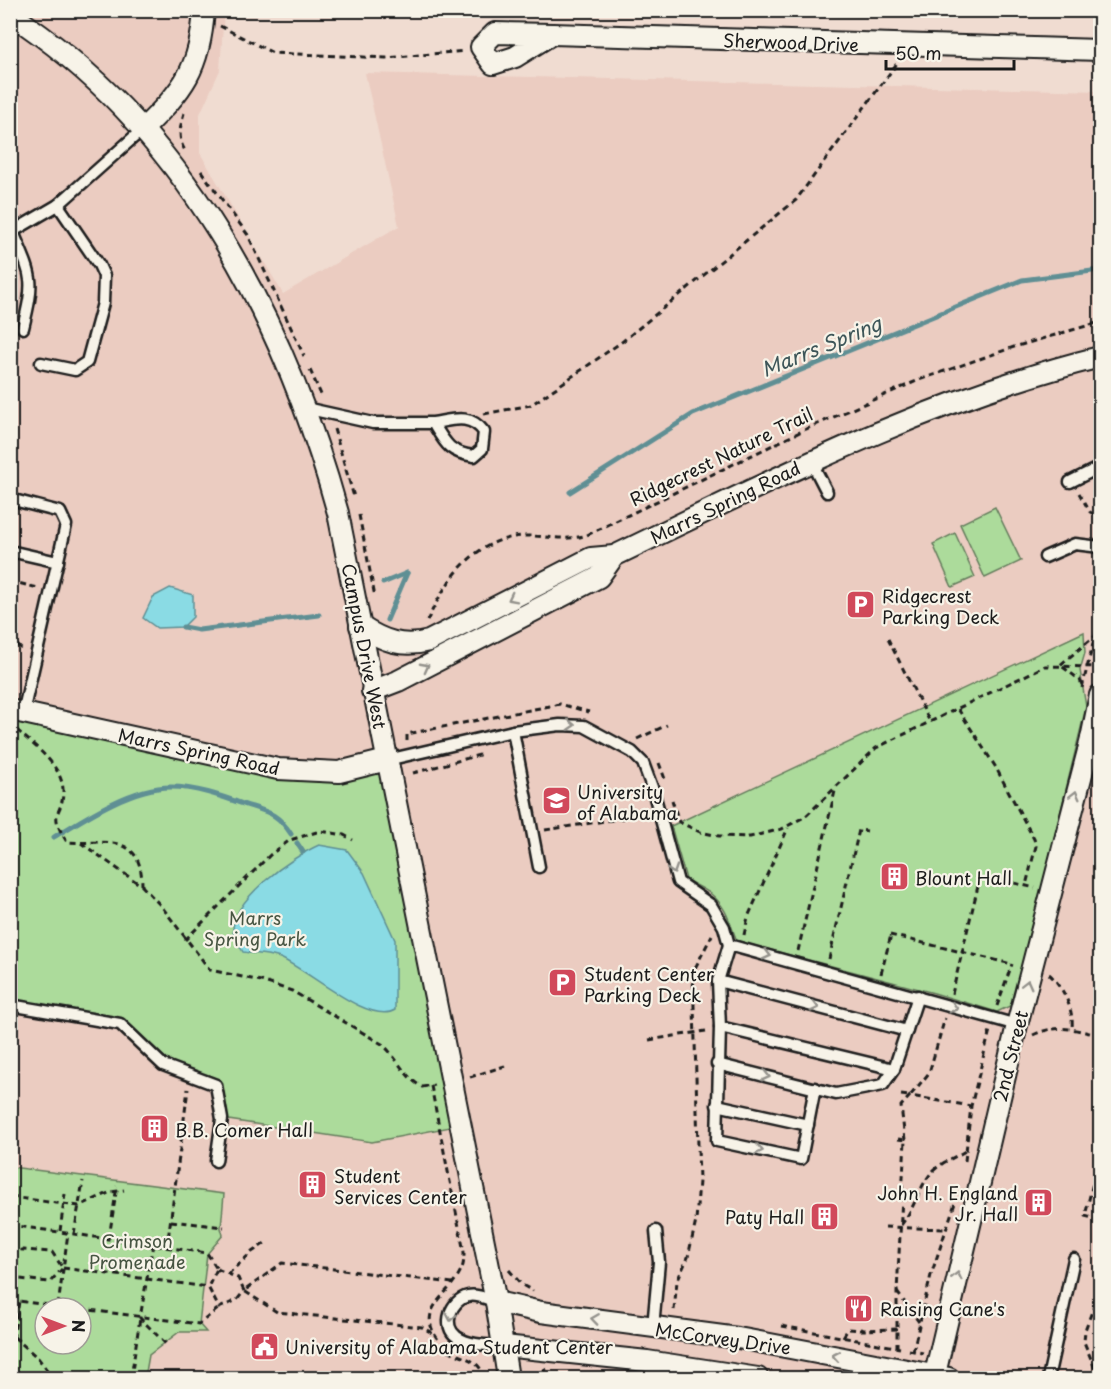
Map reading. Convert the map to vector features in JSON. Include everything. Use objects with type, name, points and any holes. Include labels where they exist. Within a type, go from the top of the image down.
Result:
[{"type":"street","name":"Campus Drive West","points":[[10,14],[110,94],[143,129],[193,192],[233,254],[278,344],[305,408],[338,513],[496,1302],[508,1378]]},
{"type":"street","points":[[143,129],[166,107],[188,77],[196,62],[204,15]]},
{"type":"street","name":"Sherwood Drive","points":[[481,47],[493,64],[515,57],[552,34],[1101,50]]},
{"type":"street","name":"Marrs Spring Road","points":[[360,626],[380,639],[401,644],[429,641],[591,558],[614,556],[810,461],[906,420],[983,391],[1101,357]]},
{"type":"street","points":[[372,691],[398,681],[599,576],[614,556]]},
{"type":"street","name":"2nd Street","points":[[938,1377],[1096,736],[1101,695]]},
{"type":"street","name":"Marrs Spring Road","points":[[16,717],[278,769],[339,772],[387,760]]},
{"type":"street","name":"McCorvey Drive","points":[[496,1302],[541,1312],[738,1338],[938,1377]]},
{"type":"street","points":[[647,1361],[653,1327]]},
{"type":"street","name":"McCorvey Drive","points":[[504,1346],[647,1361],[758,1378]]},
{"type":"lane","points":[[22,328],[32,282],[30,271],[12,233],[58,205],[143,129]]},
{"type":"lane","points":[[41,363],[75,370],[87,362],[105,287],[99,265],[58,205]]},
{"type":"lane","points":[[305,408],[373,423],[433,423],[464,418],[477,422],[484,432],[482,449],[474,456],[459,454],[447,446],[433,423]]},
{"type":"lane","points":[[810,461],[827,492]]},
{"type":"lane","points":[[1070,482],[1101,467]]},
{"type":"lane","points":[[10,499],[60,512],[66,525],[51,591],[16,717]]},
{"type":"lane","points":[[1045,557],[1075,543],[1101,547]]},
{"type":"lane","points":[[10,551],[57,562]]},
{"type":"lane","points":[[387,760],[513,731],[560,724],[584,726],[632,752],[643,763],[654,790],[678,882],[711,905],[718,914],[728,941],[718,981],[720,1027],[717,1064],[717,1141],[801,1160],[815,1088]]},
{"type":"lane","points":[[513,731],[539,867]]},
{"type":"lane","points":[[728,941],[918,996],[1023,1031]]},
{"type":"lane","points":[[718,981],[907,1031]]},
{"type":"lane","points":[[717,1064],[836,1094],[867,1090],[883,1085],[894,1069],[918,996]]},
{"type":"lane","points":[[10,1005],[120,1024],[163,1065],[216,1085],[222,1119],[216,1161]]},
{"type":"lane","points":[[720,1027],[894,1069]]},
{"type":"lane","points":[[717,1105],[808,1125]]},
{"type":"lane","points":[[653,1327],[659,1262],[656,1231]]},
{"type":"lane","points":[[1048,1378],[1074,1259]]},
{"type":"lane","points":[[496,1302],[471,1295],[463,1298],[452,1308],[449,1325],[452,1333],[465,1341],[504,1346]]},
{"type":"path","points":[[204,15],[273,53],[386,58],[473,51],[481,47]]},
{"type":"path","points":[[464,418],[531,405],[623,341],[796,200],[913,45]]},
{"type":"path","name":"Ridgecrest Nature Trail","points":[[425,626],[456,571],[471,557],[494,544],[521,536],[563,539],[587,535],[806,429],[920,380],[1014,347],[1101,322]]},
{"type":"path","points":[[1075,493],[1078,490],[1090,512],[1101,517]]},
{"type":"path","points":[[10,581],[51,591]]},
{"type":"path","points":[[1060,665],[1096,636]]},
{"type":"path","points":[[888,639],[930,722]]},
{"type":"path","points":[[1060,665],[1080,680],[1082,687]]},
{"type":"path","points":[[533,833],[650,813],[700,832],[741,837],[770,833],[806,816],[876,748],[1037,669],[1060,665],[1101,667]]},
{"type":"path","points":[[406,734],[560,704],[590,712]]},
{"type":"path","points":[[958,709],[995,766],[1034,839],[1036,846],[1026,885]]},
{"type":"path","points":[[16,717],[55,766],[63,788],[55,817],[58,828],[67,842],[110,841],[128,847],[138,864],[142,886]]},
{"type":"path","points":[[637,739],[667,724]]},
{"type":"path","points":[[631,735],[642,743]]},
{"type":"path","points":[[413,773],[486,753]]},
{"type":"path","points":[[657,761],[662,768],[678,822]]},
{"type":"path","points":[[797,957],[835,789]]},
{"type":"path","points":[[743,941],[748,917],[789,826]]},
{"type":"path","points":[[828,963],[859,830],[867,831]]},
{"type":"path","points":[[185,940],[270,855],[290,840],[320,831],[344,834],[353,840]]},
{"type":"path","points":[[81,843],[142,886],[210,970],[261,981],[292,991],[382,1044],[395,1055],[401,1071],[422,1087],[452,1082],[505,1066]]},
{"type":"path","points":[[994,878],[1035,888]]},
{"type":"path","points":[[897,1348],[897,1292],[905,1140],[901,1106],[929,1073],[963,953],[979,882]]},
{"type":"path","points":[[674,1310],[677,1281],[688,1257],[696,1221],[699,1181],[693,972],[710,934],[728,941]]},
{"type":"path","points":[[879,985],[891,935],[1012,964]]},
{"type":"path","points":[[1048,973],[1063,993],[1073,1020],[1072,1028]]},
{"type":"path","points":[[1023,1031],[1072,1028],[1101,1036]]},
{"type":"path","points":[[649,1040],[694,1031]]},
{"type":"path","points":[[167,1247],[189,1075]]},
{"type":"path","points":[[431,1086],[464,1252],[462,1269],[433,1306],[432,1333]]},
{"type":"path","points":[[901,1095],[971,1106]]},
{"type":"path","points":[[898,1139],[905,1140]]},
{"type":"path","points":[[900,1226],[912,1211],[931,1172],[943,1162],[966,1150]]},
{"type":"path","points":[[1101,1154],[1085,1216],[1101,1220]]},
{"type":"path","points":[[74,1234],[82,1181]]},
{"type":"path","points":[[109,1238],[117,1186]]},
{"type":"path","points":[[12,1188],[10,1197],[79,1206],[124,1190]]},
{"type":"path","points":[[60,1232],[65,1194]]},
{"type":"path","points":[[171,1221],[224,1227]]},
{"type":"path","points":[[10,1225],[207,1253],[217,1269],[238,1278],[244,1290],[277,1312],[422,1327],[432,1333],[448,1353],[470,1359],[481,1368],[485,1378]]},
{"type":"path","points":[[885,1227],[945,1229]]},
{"type":"path","points":[[59,1296],[68,1233]]},
{"type":"path","points":[[228,1274],[268,1241]]},
{"type":"path","points":[[131,1378],[145,1279],[153,1244]]},
{"type":"path","points":[[10,1250],[52,1252],[63,1268],[208,1287]]},
{"type":"path","points":[[93,1311],[199,1324],[219,1308],[237,1300],[244,1290],[282,1263],[453,1283]]},
{"type":"path","points":[[10,1278],[50,1282],[63,1268]]},
{"type":"path","points":[[208,1287],[217,1269]]},
{"type":"path","points":[[208,1287],[219,1308]]},
{"type":"path","points":[[1099,1378],[1084,1342],[1085,1330],[1101,1290]]},
{"type":"path","points":[[897,1292],[920,1322]]},
{"type":"path","points":[[10,1300],[33,1303]]},
{"type":"path","points":[[10,1360],[19,1301]]},
{"type":"path","points":[[140,1318],[166,1344]]},
{"type":"path","points":[[843,1337],[848,1329],[897,1329]]},
{"type":"path","points":[[14,1337],[38,1358],[53,1378]]},
{"type":"path","points":[[533,1378],[546,1369]]},
{"type":"shaded area","name":"University of Alabama","points":[[10,11],[224,11],[220,70],[200,114],[200,153],[283,294],[399,226],[365,73],[1100,91],[1100,1378],[11,1378]]},
{"type":"green space","points":[[995,507],[1021,561],[985,578],[960,524]]},
{"type":"green space","points":[[955,533],[975,577],[952,587],[933,544]]},
{"type":"green space","points":[[1084,632],[1085,653],[1080,670],[1086,707],[1012,1005],[997,1012],[737,941],[721,904],[708,892],[686,879],[671,826]]},
{"type":"green space","name":"Marrs Spring Park","points":[[10,711],[278,769],[387,760],[461,1125],[372,1142],[222,1119],[216,1085],[163,1065],[120,1024],[11,1005]]},
{"type":"green space","name":"Crimson Promenade","points":[[11,1167],[224,1194],[221,1228],[223,1235],[207,1254],[199,1324],[206,1332],[179,1332],[149,1355],[145,1378],[11,1378]]},
{"type":"water","points":[[170,588],[193,595],[193,617],[183,627],[157,628],[143,618],[153,597]]},
{"type":"water","points":[[319,845],[347,850],[364,873],[395,940],[395,1010],[384,1013],[354,1003],[280,958],[243,952],[235,939],[233,931],[235,919],[253,893],[280,869]]},
{"type":"waterway","name":"Marrs Spring","points":[[570,492],[693,414],[1022,280],[1100,270]]},
{"type":"waterway","points":[[383,583],[407,573]]},
{"type":"waterway","points":[[387,620],[407,573]]},
{"type":"waterway","points":[[183,627],[199,630],[319,615]]},
{"type":"waterway","points":[[54,837],[110,804],[141,792],[171,787],[208,792],[265,811],[281,821],[291,834]]},
{"type":"waterway","name":"Marrs Spring","points":[[297,843],[303,852]]},
{"type":"place","name":"Ridgecrest Parking Deck","points":[[861,605]]},
{"type":"place","name":"University of Alabama","points":[[556,801]]},
{"type":"place","name":"Blount Hall","points":[[894,877]]},
{"type":"place","name":"Student Center Parking Deck","points":[[563,983]]},
{"type":"place","name":"B.B. Comer Hall","points":[[154,1129]]},
{"type":"place","name":"Student Services Center","points":[[313,1185]]},
{"type":"place","name":"John H. England Jr. Hall","points":[[1039,1202]]},
{"type":"place","name":"Paty Hall","points":[[825,1216]]},
{"type":"place","name":"Raising Cane's","points":[[859,1308]]},
{"type":"place","name":"University of Alabama Student Center","points":[[264,1346]]}]
